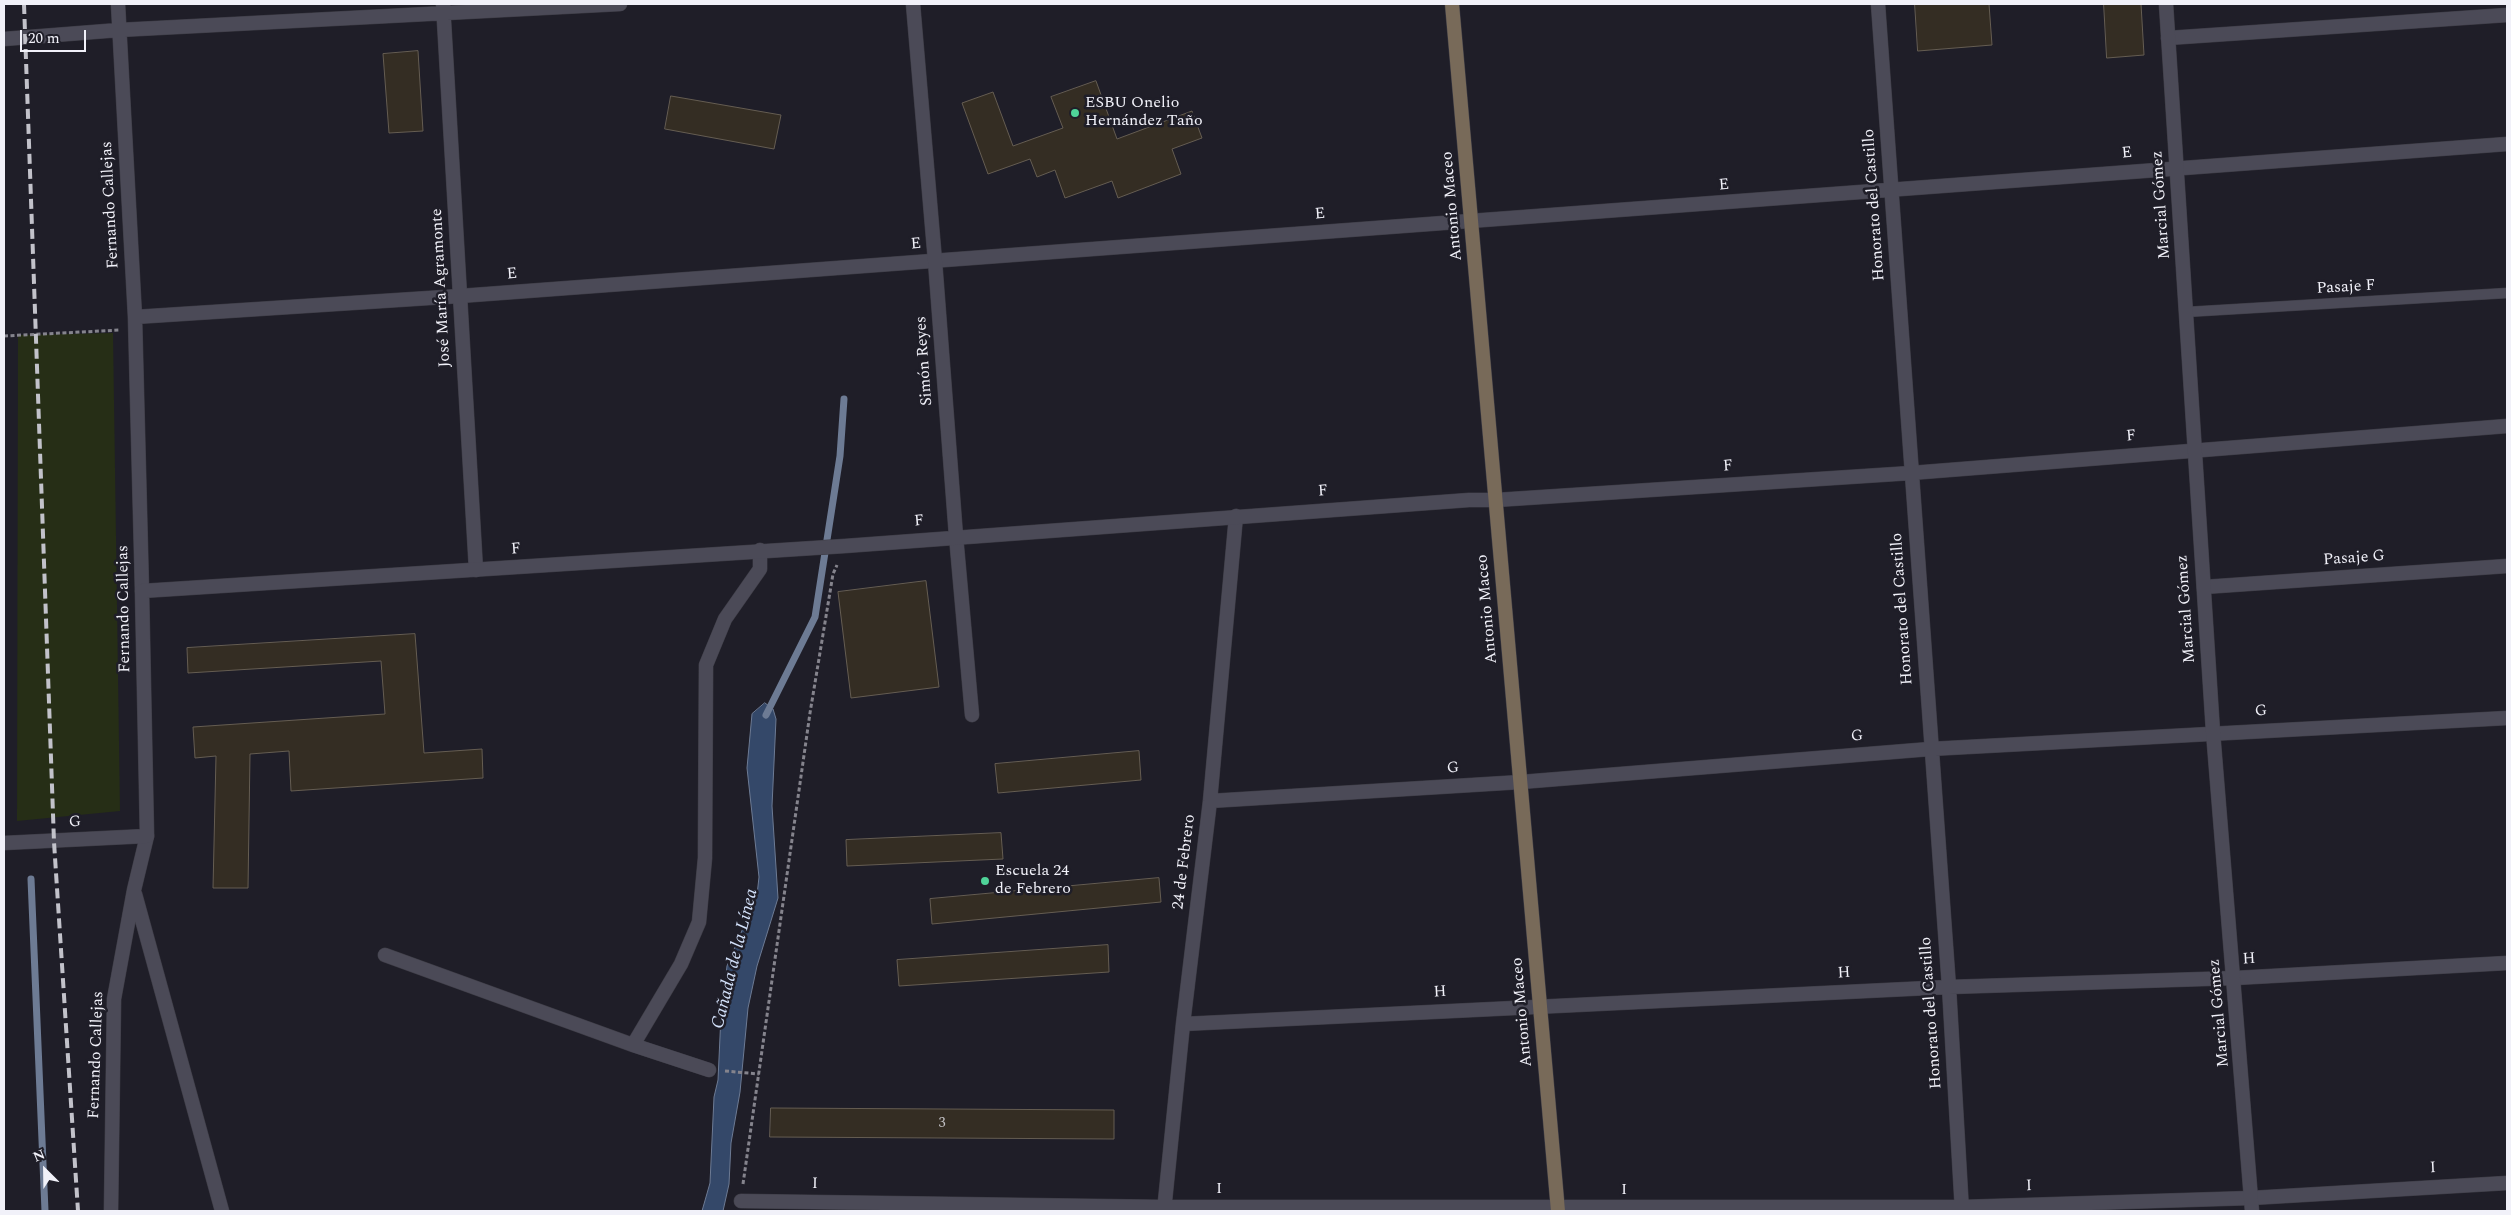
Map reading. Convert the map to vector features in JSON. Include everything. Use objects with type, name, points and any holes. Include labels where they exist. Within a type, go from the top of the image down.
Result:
[{"type":"main road","name":"Antonio Maceo","points":[[1452,4],[1558,1210]]},
{"type":"street","name":"Fernando Callejas","points":[[111,1211],[114,999],[134,890],[148,836],[135,323],[118,4]]},
{"type":"street","points":[[4,39],[443,9],[620,4]]},
{"type":"street","name":"Simón Reyes","points":[[913,4],[972,715]]},
{"type":"street","name":"Honorato del Castillo","points":[[1878,4],[1930,749],[1949,987],[1962,1209]]},
{"type":"street","name":"Marcial Gómez","points":[[2166,4],[2193,450],[2213,732],[2252,1204]]},
{"type":"street","name":"José María Agramonte","points":[[443,9],[476,570]]},
{"type":"street","points":[[2168,38],[2507,15]]},
{"type":"street","name":"E","points":[[135,323],[460,296],[2507,144]]},
{"type":"street","name":"F","points":[[142,591],[846,546],[956,536],[1469,500],[1496,500],[1911,473],[2507,426]]},
{"type":"street","name":"24 de Febrero","points":[[1164,1209],[1183,1024],[1210,801],[1236,516]]},
{"type":"street","points":[[633,1045],[681,964],[700,922],[705,858],[706,665],[725,619],[760,569],[760,550]]},
{"type":"street","name":"Pasaje G","points":[[2204,587],[2507,566]]},
{"type":"street","name":"G","points":[[1210,801],[1521,782],[1930,749],[2213,732],[2507,718]]},
{"type":"street","name":"G","points":[[4,843],[148,836]]},
{"type":"street","points":[[134,890],[222,1211]]},
{"type":"street","points":[[385,955],[633,1045],[709,1070]]},
{"type":"street","name":"H","points":[[1183,1024],[1949,987],[2234,978],[2507,963]]},
{"type":"street","name":"I","points":[[741,1201],[1164,1209],[1962,1209],[2252,1204],[2507,1183]]},
{"type":"lane","name":"Pasaje F","points":[[2186,312],[2507,293]]},
{"type":"path","points":[[4,336],[135,323]]},
{"type":"path","points":[[741,1201],[810,713],[833,574],[846,546]]},
{"type":"path","points":[[709,1070],[759,1074]]},
{"type":"green space","points":[[113,333],[120,811],[17,821],[18,335]]},
{"type":"water","name":"Cañada de la Línea","points":[[765,703],[773,709],[776,719],[772,806],[778,898],[757,966],[748,1008],[740,1092],[731,1143],[729,1184],[723,1211],[702,1211],[710,1183],[714,1097],[718,1080],[721,1015],[727,966],[757,895],[759,877],[747,768],[752,714]]},
{"type":"building","points":[[1915,4],[1989,4],[1992,45],[1918,51]]},
{"type":"building","points":[[2104,4],[2141,4],[2144,55],[2107,58]]},
{"type":"building","points":[[418,51],[423,131],[389,133],[383,54]]},
{"type":"building","points":[[1096,81],[1117,139],[1192,111],[1202,138],[1172,149],[1181,174],[1118,198],[1112,181],[1065,198],[1055,170],[1037,177],[1030,159],[988,174],[962,103],[993,92],[1013,146],[1063,128],[1051,97]]},
{"type":"building","points":[[671,96],[781,115],[774,149],[665,129]]},
{"type":"building","points":[[926,581],[939,687],[851,698],[838,592]]},
{"type":"building","points":[[415,634],[424,753],[482,749],[483,778],[291,791],[289,751],[250,754],[248,888],[213,888],[216,756],[195,758],[193,727],[385,714],[381,661],[188,673],[187,648]]},
{"type":"building","points":[[1139,751],[1141,780],[998,793],[995,764]]},
{"type":"building","points":[[1001,833],[1003,859],[847,866],[846,840]]},
{"type":"building","points":[[1159,878],[1161,902],[932,924],[930,899]]},
{"type":"building","points":[[1108,945],[1109,972],[899,986],[897,960]]},
{"type":"building","points":[[771,1108],[1114,1110],[1114,1139],[770,1137]]},
{"type":"waterway","points":[[766,715],[815,617],[840,456],[844,399]]},
{"type":"waterway","points":[[31,879],[45,1211]]},
{"type":"railway","points":[[24,4],[54,842],[78,1211]]},
{"type":"place","name":"ESBU Onelio Hernández Taño","points":[[1075,113]]},
{"type":"place","name":"Escuela 24 de Febrero","points":[[985,881]]}]
